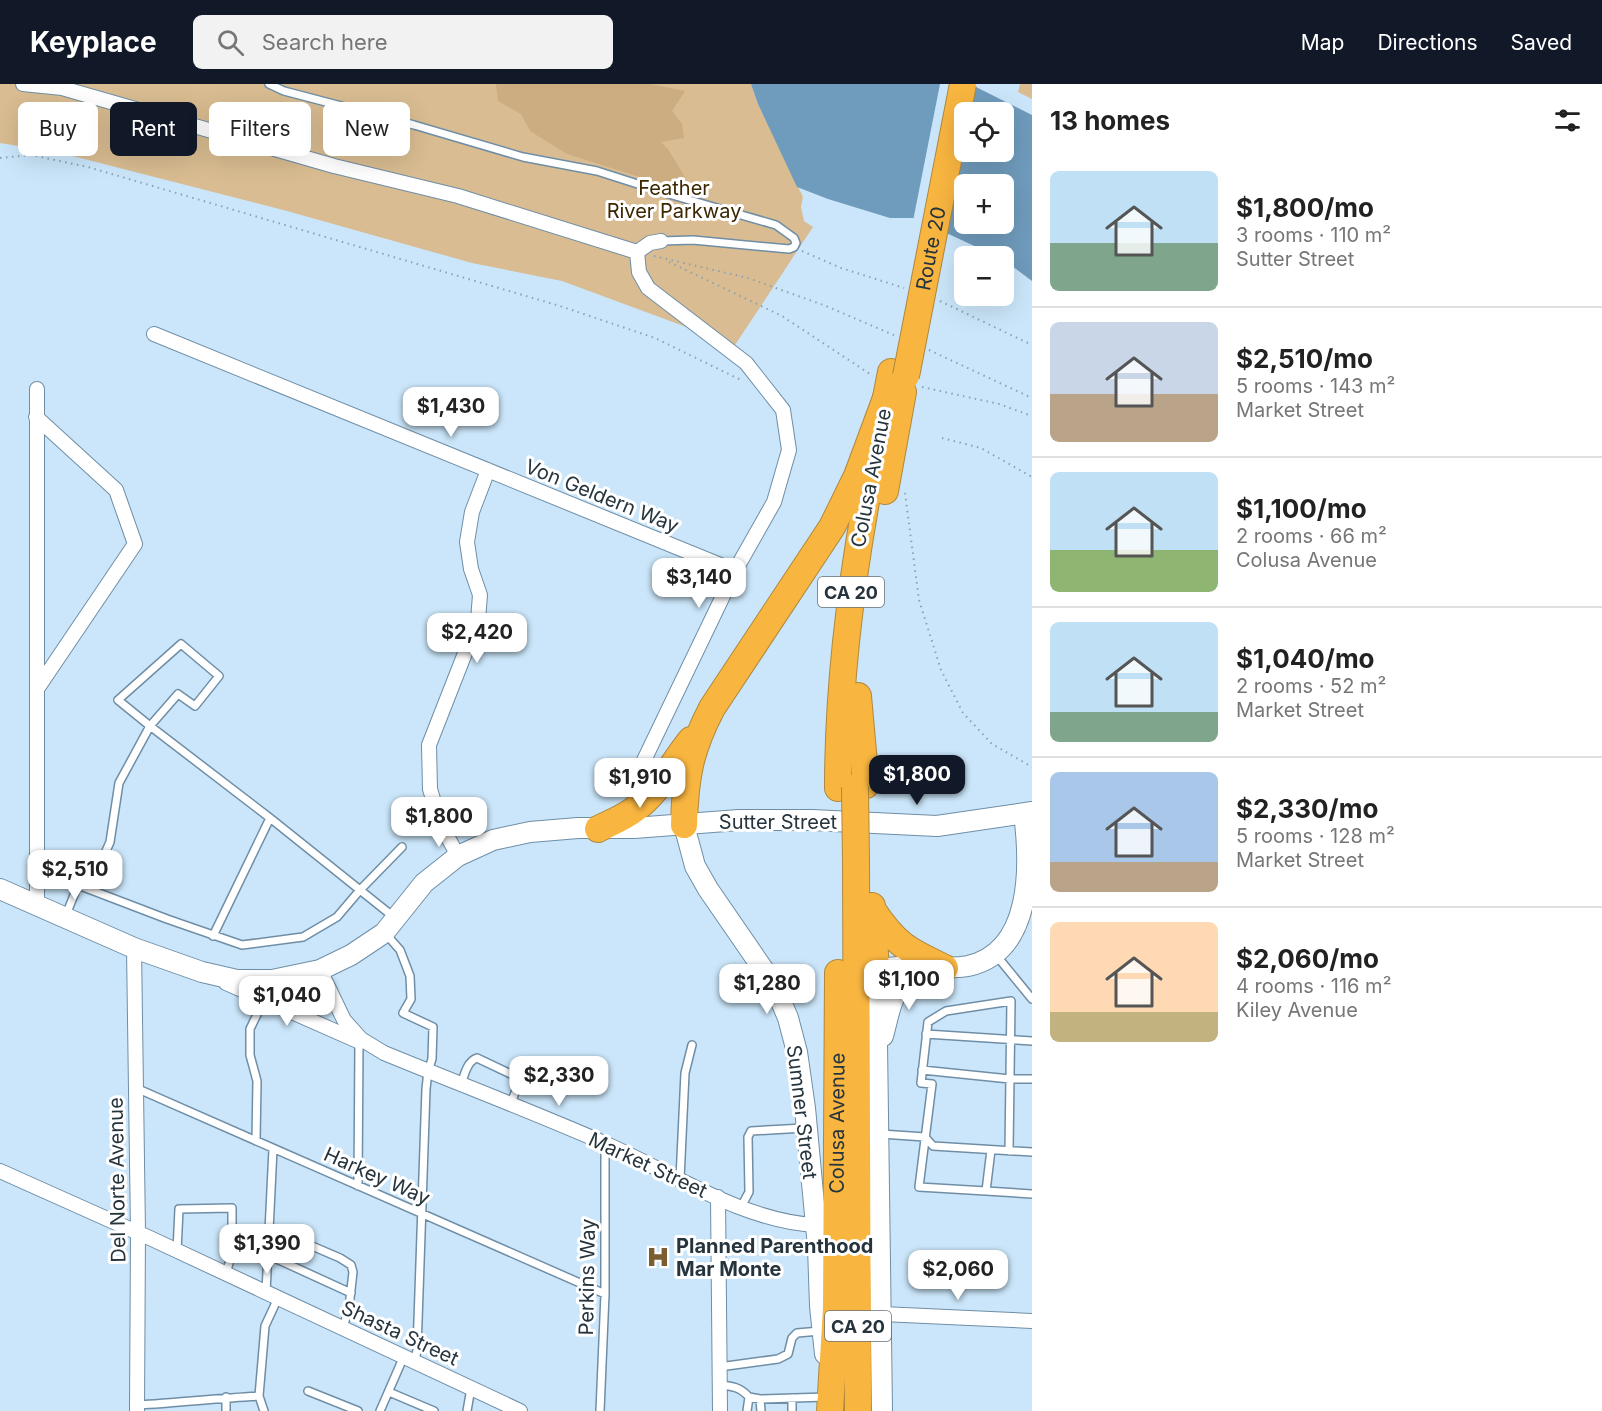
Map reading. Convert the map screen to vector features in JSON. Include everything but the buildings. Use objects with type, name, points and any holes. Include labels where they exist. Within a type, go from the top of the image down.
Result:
[{"type":"highway","name":"Route 20","points":[[897,378],[948,84]]},
{"type":"highway","name":"Route 20","points":[[897,378],[963,84]]},
{"type":"highway","name":"Colusa Avenue","points":[[853,787],[840,700],[848,615],[861,527],[886,398],[897,378]]},
{"type":"highway","name":"Colusa Avenue","points":[[858,1411],[853,787],[858,696],[870,580],[897,378]]},
{"type":"highway","points":[[684,825],[690,757],[701,729],[712,708],[832,527],[857,476],[886,398]]},
{"type":"highway","points":[[598,829],[624,816],[644,801],[701,729]]},
{"type":"highway","name":"Colusa Avenue","points":[[830,1400],[836,1308],[838,1159],[854,860]]},
{"type":"highway","points":[[854,860],[872,909],[884,928],[900,944],[945,968]]},
{"type":"highway","points":[[872,909],[876,969]]},
{"type":"main road","name":"Sutter Street","points":[[320,970],[351,955],[390,925],[424,883],[458,856],[493,840],[530,832],[684,825],[739,820],[812,820],[937,826],[1028,813]]},
{"type":"main road","points":[[876,969],[966,966],[981,963],[996,955],[1008,943],[1028,910],[1028,813]]},
{"type":"main road","name":"Sumner Street","points":[[684,825],[695,866],[774,984],[788,1018],[796,1052],[807,1128],[830,1400]]},
{"type":"main road","name":"Market Street","points":[[0,890],[134,948],[202,972],[237,980],[272,980],[320,970]]},
{"type":"main road","points":[[878,1055],[894,996],[899,987],[910,978],[945,968]]},
{"type":"main road","name":"Colusa Avenue","points":[[876,969],[882,1411]]},
{"type":"street","points":[[23,84],[62,88],[334,165],[458,196],[637,252]]},
{"type":"street","points":[[637,252],[650,243],[661,240]]},
{"type":"street","points":[[635,779],[735,571],[774,502],[789,450],[783,410],[746,363],[648,288],[639,272],[637,252]]},
{"type":"street","name":"Von Geldern Way","points":[[154,333],[735,571]]},
{"type":"street","points":[[37,388],[37,905]]},
{"type":"street","points":[[36,417],[116,490],[135,544],[37,689]]},
{"type":"street","points":[[458,856],[440,823],[430,789],[429,745],[478,620],[480,595],[471,568],[467,542],[472,512],[488,470]]},
{"type":"street","name":"Del Norte Avenue","points":[[134,948],[138,1232],[137,1408]]},
{"type":"street","name":"Market Street","points":[[320,970],[344,1020],[359,1040]]},
{"type":"street","name":"Market Street","points":[[202,972],[384,1053],[605,1143],[741,1207],[772,1219],[815,1225]]},
{"type":"street","name":"Shasta Street","points":[[0,1171],[138,1232],[520,1411]]},
{"type":"street","points":[[718,1197],[720,1411]]},
{"type":"street","points":[[882,1314],[1032,1321]]},
{"type":"lane","points":[[269,84],[284,91],[414,125],[523,157],[597,171],[776,225],[794,238],[796,243],[789,249],[693,240],[661,240]]},
{"type":"lane","points":[[89,889],[110,842],[120,783],[150,726],[178,694],[195,706],[219,676],[181,644],[118,700],[150,726],[270,818],[360,890],[390,925],[410,976],[411,999],[403,1013],[433,1027],[432,1059],[428,1071],[417,1350],[409,1359],[380,1411]]},
{"type":"lane","points":[[213,936],[270,818]]},
{"type":"lane","points":[[65,917],[78,885],[242,945],[303,937],[337,917],[402,847]]},
{"type":"lane","points":[[996,955],[1032,999]]},
{"type":"lane","points":[[256,1141],[257,1081],[250,1055],[250,1029],[264,1000]]},
{"type":"lane","points":[[1010,1151],[1011,1001],[946,1011],[928,1022],[926,1034],[921,1083],[932,1084],[919,1187],[1032,1194]]},
{"type":"lane","points":[[926,1034],[1032,1041]]},
{"type":"lane","points":[[358,1186],[359,1040]]},
{"type":"lane","points":[[680,1179],[685,1073],[692,1045]]},
{"type":"lane","points":[[460,1084],[469,1064],[477,1058],[515,1076],[518,1081],[510,1105]]},
{"type":"lane","points":[[922,1070],[1032,1079]]},
{"type":"lane","name":"Harkey Way","points":[[136,1088],[605,1294]]},
{"type":"lane","points":[[741,1207],[749,1192],[748,1137],[751,1131],[807,1128]]},
{"type":"lane","points":[[878,1133],[925,1137],[933,1146],[1032,1152]]},
{"type":"lane","name":"Perkins Way","points":[[600,1411],[605,1294],[605,1143]]},
{"type":"lane","points":[[264,1411],[259,1396],[265,1326],[272,1295],[268,1255],[273,1149]]},
{"type":"lane","points":[[987,1191],[991,1150]]},
{"type":"lane","points":[[177,1251],[179,1209],[232,1208],[232,1254],[226,1273]]},
{"type":"lane","points":[[270,1228],[351,1265],[353,1272],[351,1293],[343,1328]]},
{"type":"lane","points":[[268,1255],[351,1293]]},
{"type":"lane","points":[[719,1366],[778,1359],[788,1354],[792,1338],[797,1333],[823,1330]]},
{"type":"lane","points":[[720,1386],[733,1386],[743,1390],[748,1397],[747,1411]]},
{"type":"lane","points":[[467,1411],[471,1388]]},
{"type":"lane","points":[[308,1391],[358,1411]]},
{"type":"lane","points":[[389,1392],[434,1411]]},
{"type":"lane","points":[[137,1408],[226,1397],[259,1396]]},
{"type":"lane","points":[[226,1397],[226,1411]]},
{"type":"lane","points":[[748,1397],[830,1400]]},
{"type":"lane","points":[[792,1398],[792,1411]]},
{"type":"lane","points":[[760,1399],[761,1411]]},
{"type":"lane","points":[[188,1402],[188,1411]]},
{"type":"path","points":[[0,158],[31,155],[88,166],[560,306],[655,338],[771,395]]},
{"type":"path","points":[[898,336],[826,306],[748,278],[664,259],[782,316],[897,378],[999,404],[1032,416]]},
{"type":"path","points":[[928,350],[1032,398]]},
{"type":"path","points":[[942,438],[981,448],[1032,477]]},
{"type":"path","points":[[904,483],[919,600],[941,670],[963,713],[992,744],[1032,767]]},
{"type":"green space","name":"Feather River Parkway","points":[[0,84],[751,84],[758,104],[803,197],[801,207],[804,221],[813,227],[735,345],[562,281],[472,263],[287,211],[73,156],[98,156],[98,102],[18,102],[18,146],[0,143]]},
{"type":"green space","points":[[1020,84],[1032,84],[1032,99],[1018,92]]},
{"type":"shaded area","points":[[496,84],[650,84],[685,91],[672,111],[682,124],[684,138],[661,142],[668,149],[685,177],[679,184],[668,186],[567,154],[530,131],[521,114],[498,101]]},
{"type":"water","points":[[751,84],[970,84],[1006,102],[954,102],[954,162],[1014,162],[1014,106],[1032,115],[1032,281],[1014,268],[1014,246],[974,246],[914,218],[890,218],[797,187]]},
{"type":"pier","points":[[940,84],[970,84],[967,102],[954,102],[955,162],[941,234],[913,221]]},
{"type":"place","name":"Planned Parenthood Mar Monte","points":[[658,1257]]}]
